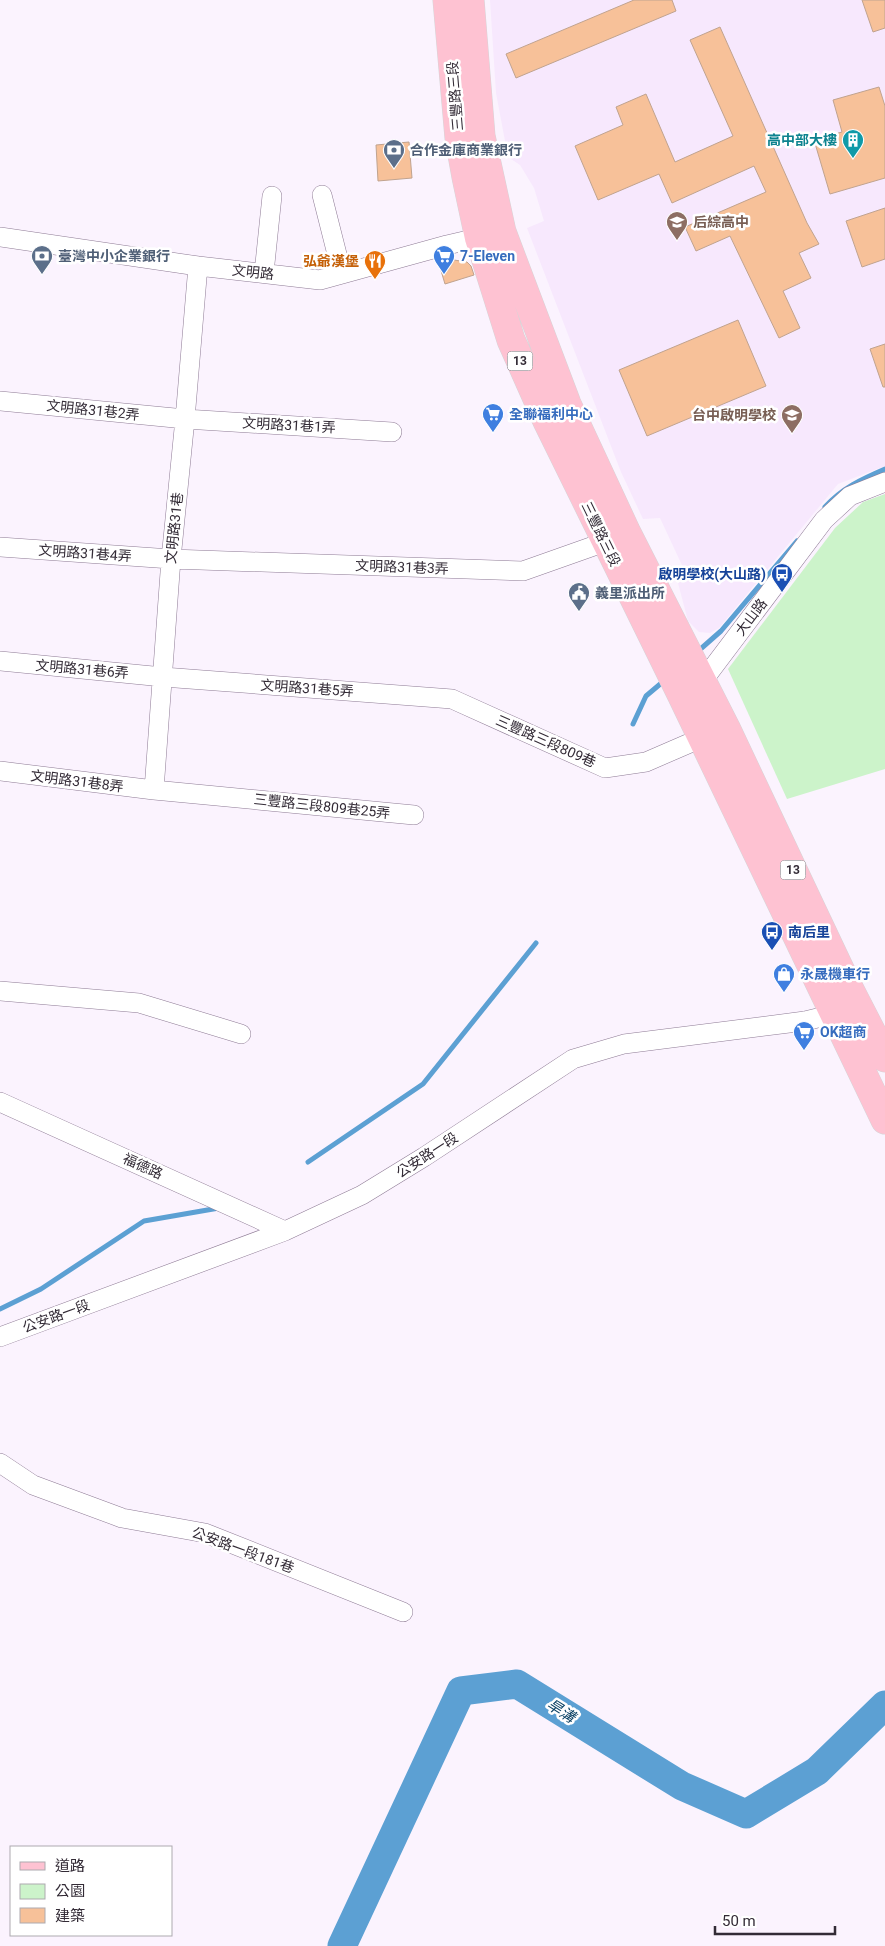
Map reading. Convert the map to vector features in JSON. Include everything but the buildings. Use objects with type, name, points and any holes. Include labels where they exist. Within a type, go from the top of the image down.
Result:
[{"type":"main road","name":"三豐路三段","points":[[447,0],[458,138],[490,235]]},
{"type":"main road","name":"三豐路三段","points":[[470,0],[490,235],[511,340],[546,421],[615,536],[714,733],[845,1009],[885,1120]]},
{"type":"main road","name":"三豐路三段","points":[[845,1009],[885,1058]]},
{"type":"street","points":[[322,195],[342,274]]},
{"type":"street","points":[[264,273],[272,196]]},
{"type":"street","name":"文明路","points":[[0,237],[198,266],[320,280],[490,235]]},
{"type":"street","name":"文明路31巷","points":[[154,790],[170,559],[185,419],[198,266]]},
{"type":"street","name":"文明路31巷2弄","points":[[0,401],[185,419]]},
{"type":"street","name":"文明路31巷1弄","points":[[185,419],[392,432]]},
{"type":"street","name":"大山路","points":[[692,688],[824,520],[850,496],[885,482]]},
{"type":"street","name":"文明路31巷3弄","points":[[170,559],[523,571],[615,536]]},
{"type":"street","name":"文明路31巷4弄","points":[[0,547],[170,559]]},
{"type":"street","name":"文明路31巷6弄","points":[[0,662],[163,677]]},
{"type":"street","name":"文明路31巷5弄","points":[[163,677],[452,699]]},
{"type":"street","name":"三豐路三段809巷","points":[[452,699],[605,768],[646,762],[714,733]]},
{"type":"street","name":"文明路31巷8弄","points":[[0,771],[154,790],[230,796]]},
{"type":"street","name":"三豐路三段809巷25弄","points":[[230,796],[414,815]]},
{"type":"street","points":[[0,991],[139,1003],[241,1034]]},
{"type":"street","name":"公安路一段","points":[[0,1337],[285,1231],[362,1195],[573,1059],[624,1044],[805,1021],[845,1009]]},
{"type":"street","name":"福德路","points":[[0,1102],[285,1231]]},
{"type":"street","name":"公安路一段181巷","points":[[0,1463],[33,1485],[122,1518],[205,1533],[403,1612]]},
{"type":"shaded area","name":"后綜高中","points":[[490,0],[885,0],[885,466],[838,484],[719,628],[710,633],[699,632],[688,621],[678,583],[687,576],[660,518],[643,519],[621,472],[527,228],[544,221],[534,188],[520,165],[508,157],[496,93]]},
{"type":"green space","points":[[885,494],[885,769],[787,799],[728,669],[835,528],[863,502]]},
{"type":"waterway","points":[[825,507],[845,489],[885,469]]},
{"type":"waterway","points":[[696,653],[721,631],[797,541]]},
{"type":"waterway","points":[[633,724],[646,696],[665,680]]},
{"type":"waterway","points":[[308,1162],[423,1084],[536,943]]},
{"type":"waterway","points":[[0,1309],[41,1289],[144,1221],[219,1208]]},
{"type":"waterway","name":"旱溝","points":[[342,1946],[461,1691],[517,1684],[682,1786],[746,1814],[817,1771],[885,1705]]},
{"type":"place","name":"高中部大樓","points":[[853,159]]},
{"type":"place","name":"合作金庫商業銀行","points":[[394,169]]},
{"type":"place","name":"后綜高中","points":[[677,241]]},
{"type":"place","name":"臺灣中小企業銀行","points":[[42,275]]},
{"type":"place","name":"7-Eleven","points":[[444,275]]},
{"type":"place","name":"弘爺漢堡","points":[[375,280]]},
{"type":"place","name":"全聯福利中心","points":[[493,433]]},
{"type":"place","name":"台中啟明學校","points":[[792,434]]},
{"type":"place","name":"啟明學校(大山路)","points":[[782,593]]},
{"type":"place","name":"義里派出所","points":[[579,612]]},
{"type":"place","name":"南后里","points":[[772,951]]},
{"type":"place","name":"永晟機車行","points":[[784,993]]},
{"type":"place","name":"OK超商","points":[[804,1051]]}]
